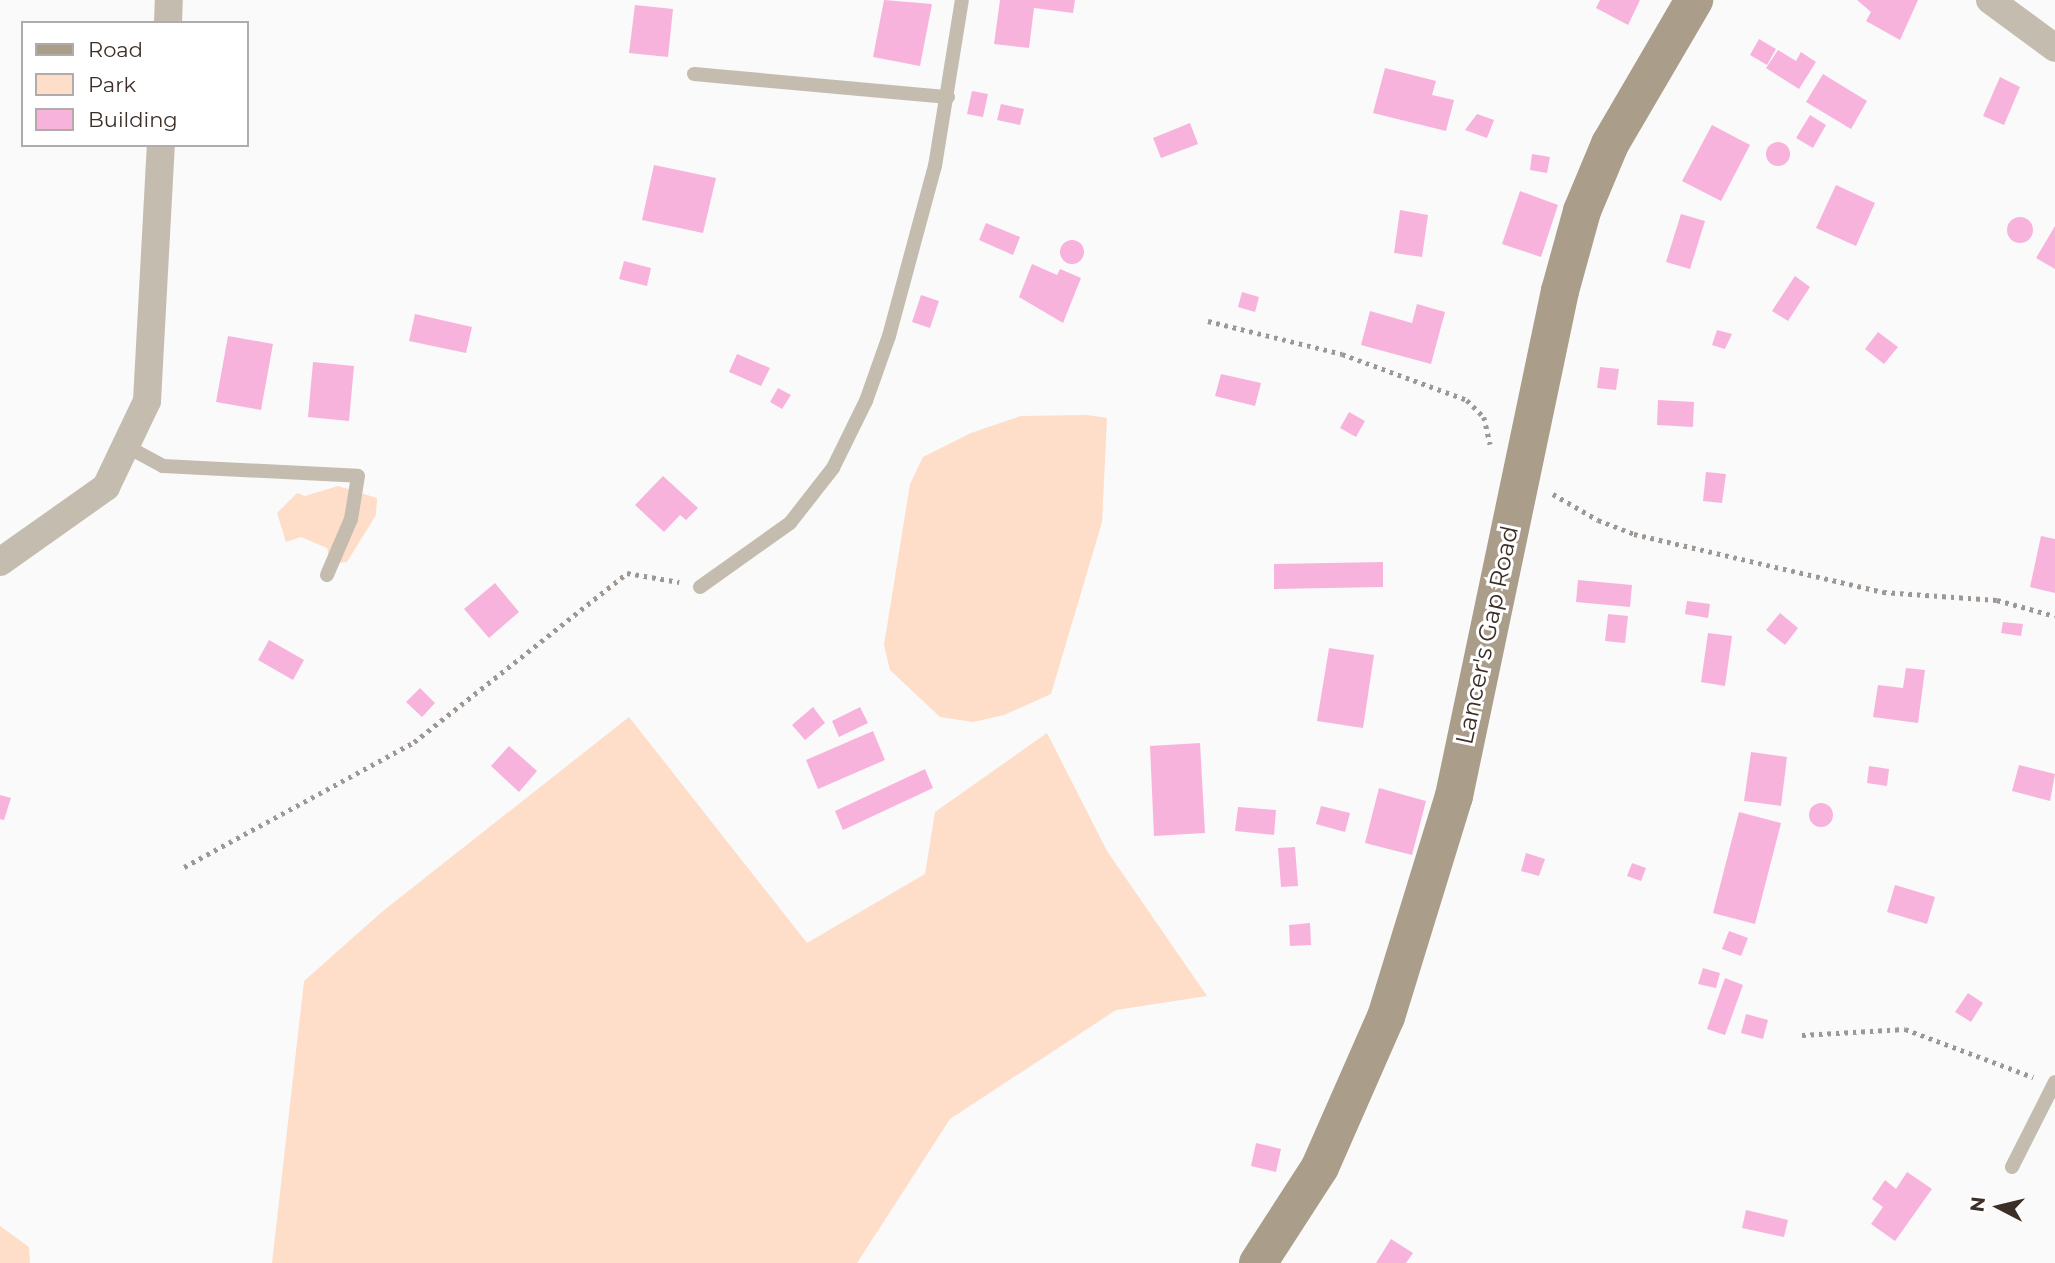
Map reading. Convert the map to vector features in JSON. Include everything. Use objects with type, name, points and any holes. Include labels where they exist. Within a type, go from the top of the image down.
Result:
[{"type":"main road","name":"Lancer's Gap Road","points":[[1258,1263],[1320,1167],[1386,1017],[1454,796],[1560,291],[1582,211],[1610,144],[1694,0]]},
{"type":"street","points":[[168,21],[169,0]]},
{"type":"street","points":[[1990,0],[2055,48]]},
{"type":"street","points":[[0,562],[106,487],[147,401],[161,147]]},
{"type":"lane","points":[[701,586],[790,523],[834,468],[866,401],[889,336],[935,166],[962,0]]},
{"type":"lane","points":[[694,74],[948,97]]},
{"type":"lane","points":[[126,446],[163,466],[358,476],[351,519],[327,575]]},
{"type":"lane","points":[[2012,1167],[2054,1085]]},
{"type":"path","points":[[1208,321],[1342,354],[1467,400],[1484,417],[1494,462],[1598,520],[1634,534],[1883,592],[1997,600],[2055,616]]},
{"type":"path","points":[[184,867],[414,742],[627,573],[701,586]]},
{"type":"path","points":[[1802,1035],[1905,1029],[2006,1064],[2054,1085]]},
{"type":"green space","points":[[1087,415],[1107,418],[1102,522],[1051,694],[1004,715],[973,722],[940,717],[890,670],[884,645],[910,484],[923,457],[971,433],[1021,416]]},
{"type":"green space","points":[[338,486],[377,498],[376,515],[347,562],[331,564],[327,548],[301,537],[286,542],[277,513],[297,493],[305,496]]},
{"type":"green space","points":[[629,717],[807,943],[925,874],[935,812],[1047,733],[1107,851],[1207,996],[1116,1010],[950,1119],[857,1263],[272,1263],[304,981],[383,911]]},
{"type":"green space","points":[[0,1226],[29,1247],[30,1263],[0,1263]]},
{"type":"building","points":[[884,0],[932,4],[920,66],[873,57]]},
{"type":"building","points":[[1000,0],[1075,0],[1073,13],[1034,8],[1029,48],[994,44]]},
{"type":"building","points":[[1600,0],[1640,0],[1628,25],[1596,8]]},
{"type":"building","points":[[1857,0],[1918,0],[1900,40],[1866,21],[1871,12]]},
{"type":"building","points":[[635,5],[673,9],[668,57],[629,53]]},
{"type":"building","points":[[1759,39],[1776,49],[1767,65],[1750,55]]},
{"type":"building","points":[[1778,50],[1796,61],[1801,52],[1816,62],[1799,89],[1766,68]]},
{"type":"building","points":[[1385,68],[1436,81],[1432,95],[1454,100],[1446,131],[1373,113]]},
{"type":"building","points":[[1823,74],[1867,101],[1851,129],[1806,102]]},
{"type":"building","points":[[2000,77],[2020,87],[2004,125],[1983,116]]},
{"type":"building","points":[[972,91],[988,94],[983,117],[967,114]]},
{"type":"building","points":[[1001,104],[1024,109],[1020,125],[997,120]]},
{"type":"building","points":[[1477,114],[1494,120],[1487,138],[1465,130]]},
{"type":"building","points":[[1810,115],[1826,125],[1813,148],[1796,138]]},
{"type":"building","points":[[1190,123],[1198,144],[1161,158],[1153,138]]},
{"type":"building","points":[[1712,125],[1750,145],[1721,201],[1682,181]]},
{"type":"building","points":[[1778,142],[1786,146],[1790,154],[1786,162],[1778,166],[1770,162],[1766,154],[1770,146]]},
{"type":"building","points":[[1532,154],[1550,157],[1547,173],[1530,170]]},
{"type":"building","points":[[654,165],[716,178],[703,233],[642,220]]},
{"type":"building","points":[[1836,185],[1875,203],[1856,246],[1816,228]]},
{"type":"building","points":[[1520,191],[1558,205],[1541,257],[1502,244]]},
{"type":"building","points":[[1400,210],[1428,215],[1422,257],[1394,253]]},
{"type":"building","points":[[1681,214],[1705,221],[1690,269],[1666,262]]},
{"type":"building","points":[[2020,217],[2029,221],[2033,230],[2029,239],[2020,243],[2011,239],[2007,230],[2011,221]]},
{"type":"building","points":[[986,223],[1020,237],[1013,255],[979,240]]},
{"type":"building","points":[[2055,226],[2055,269],[2036,258]]},
{"type":"building","points":[[1072,240],[1083,247],[1084,252],[1077,263],[1072,264],[1061,257],[1060,252],[1067,241]]},
{"type":"building","points":[[624,261],[651,268],[647,286],[619,279]]},
{"type":"building","points":[[1032,264],[1057,275],[1060,269],[1081,278],[1063,323],[1019,297]]},
{"type":"building","points":[[1795,276],[1810,287],[1788,321],[1772,311]]},
{"type":"building","points":[[1242,292],[1259,297],[1255,312],[1238,307]]},
{"type":"building","points":[[921,295],[939,301],[930,328],[912,322]]},
{"type":"building","points":[[1417,304],[1445,312],[1431,364],[1361,345],[1370,311],[1412,323]]},
{"type":"building","points":[[415,314],[472,327],[466,353],[409,341]]},
{"type":"building","points":[[1717,330],[1732,334],[1725,349],[1712,345]]},
{"type":"building","points":[[1878,332],[1898,347],[1884,364],[1865,349]]},
{"type":"building","points":[[228,336],[273,344],[261,410],[216,402]]},
{"type":"building","points":[[737,354],[770,368],[761,386],[729,372]]},
{"type":"building","points":[[313,362],[354,366],[349,421],[308,417]]},
{"type":"building","points":[[1600,367],[1619,369],[1616,390],[1597,388]]},
{"type":"building","points":[[1221,374],[1261,383],[1255,406],[1215,396]]},
{"type":"building","points":[[778,388],[791,395],[782,409],[770,402]]},
{"type":"building","points":[[1658,400],[1694,402],[1693,427],[1657,425]]},
{"type":"building","points":[[1349,412],[1365,421],[1356,437],[1340,428]]},
{"type":"building","points":[[1706,472],[1726,474],[1722,503],[1703,501]]},
{"type":"building","points":[[663,476],[698,508],[686,520],[680,515],[664,532],[635,505]]},
{"type":"building","points":[[2041,536],[2055,539],[2055,593],[2030,587]]},
{"type":"building","points":[[1383,562],[1383,587],[1274,589],[1274,564]]},
{"type":"building","points":[[1578,580],[1632,585],[1630,607],[1576,602]]},
{"type":"building","points":[[495,583],[519,612],[489,638],[464,609]]},
{"type":"building","points":[[1687,601],[1710,604],[1708,618],[1685,614]]},
{"type":"building","points":[[1780,613],[1798,628],[1785,645],[1766,630]]},
{"type":"building","points":[[1608,614],[1628,616],[1625,643],[1605,641]]},
{"type":"building","points":[[2003,622],[2023,624],[2021,636],[2001,633]]},
{"type":"building","points":[[1708,633],[1732,636],[1725,686],[1701,682]]},
{"type":"building","points":[[269,640],[304,660],[293,680],[258,660]]},
{"type":"building","points":[[1329,648],[1374,655],[1363,728],[1317,721]]},
{"type":"building","points":[[1906,668],[1925,670],[1918,723],[1873,717],[1878,685],[1903,688]]},
{"type":"building","points":[[420,688],[435,703],[422,717],[406,702]]},
{"type":"building","points":[[813,707],[825,723],[805,740],[792,725]]},
{"type":"building","points":[[860,707],[868,723],[839,737],[832,721]]},
{"type":"building","points":[[873,731],[885,760],[818,789],[806,760]]},
{"type":"building","points":[[1200,743],[1205,833],[1154,836],[1150,746]]},
{"type":"building","points":[[509,746],[537,771],[519,792],[491,766]]},
{"type":"building","points":[[1751,752],[1787,757],[1781,806],[1744,801]]},
{"type":"building","points":[[2019,765],[2055,774],[2050,801],[2012,791]]},
{"type":"building","points":[[1869,766],[1889,769],[1887,786],[1867,783]]},
{"type":"building","points":[[925,769],[933,788],[843,830],[835,811]]},
{"type":"building","points":[[1379,788],[1426,801],[1412,855],[1365,843]]},
{"type":"building","points":[[0,795],[11,798],[4,820],[0,819]]},
{"type":"building","points":[[1821,803],[1832,810],[1833,815],[1826,826],[1821,827],[1810,820],[1809,815],[1816,804]]},
{"type":"building","points":[[1321,806],[1350,813],[1345,832],[1316,824]]},
{"type":"building","points":[[1238,807],[1276,810],[1274,835],[1235,831]]},
{"type":"building","points":[[1739,812],[1781,823],[1755,924],[1713,913]]},
{"type":"building","points":[[1295,847],[1298,886],[1281,887],[1278,848]]},
{"type":"building","points":[[1526,853],[1545,859],[1539,876],[1521,871]]},
{"type":"building","points":[[1632,863],[1646,868],[1641,881],[1627,876]]},
{"type":"building","points":[[1895,885],[1935,897],[1927,924],[1887,912]]},
{"type":"building","points":[[1310,923],[1311,945],[1290,946],[1289,925]]},
{"type":"building","points":[[1729,931],[1748,938],[1741,956],[1722,949]]},
{"type":"building","points":[[1703,968],[1720,973],[1716,988],[1698,984]]},
{"type":"building","points":[[1725,978],[1743,985],[1725,1035],[1707,1029]]},
{"type":"building","points":[[1968,993],[1983,1003],[1971,1022],[1955,1012]]},
{"type":"building","points":[[1746,1014],[1768,1020],[1763,1039],[1741,1033]]},
{"type":"building","points":[[1256,1143],[1281,1149],[1276,1172],[1251,1166]]},
{"type":"building","points":[[1907,1172],[1932,1189],[1895,1241],[1871,1224],[1883,1207],[1872,1199],[1885,1180],[1896,1189]]},
{"type":"building","points":[[1746,1210],[1788,1220],[1784,1237],[1742,1228]]},
{"type":"building","points":[[1391,1239],[1413,1253],[1406,1263],[1376,1263]]}]
